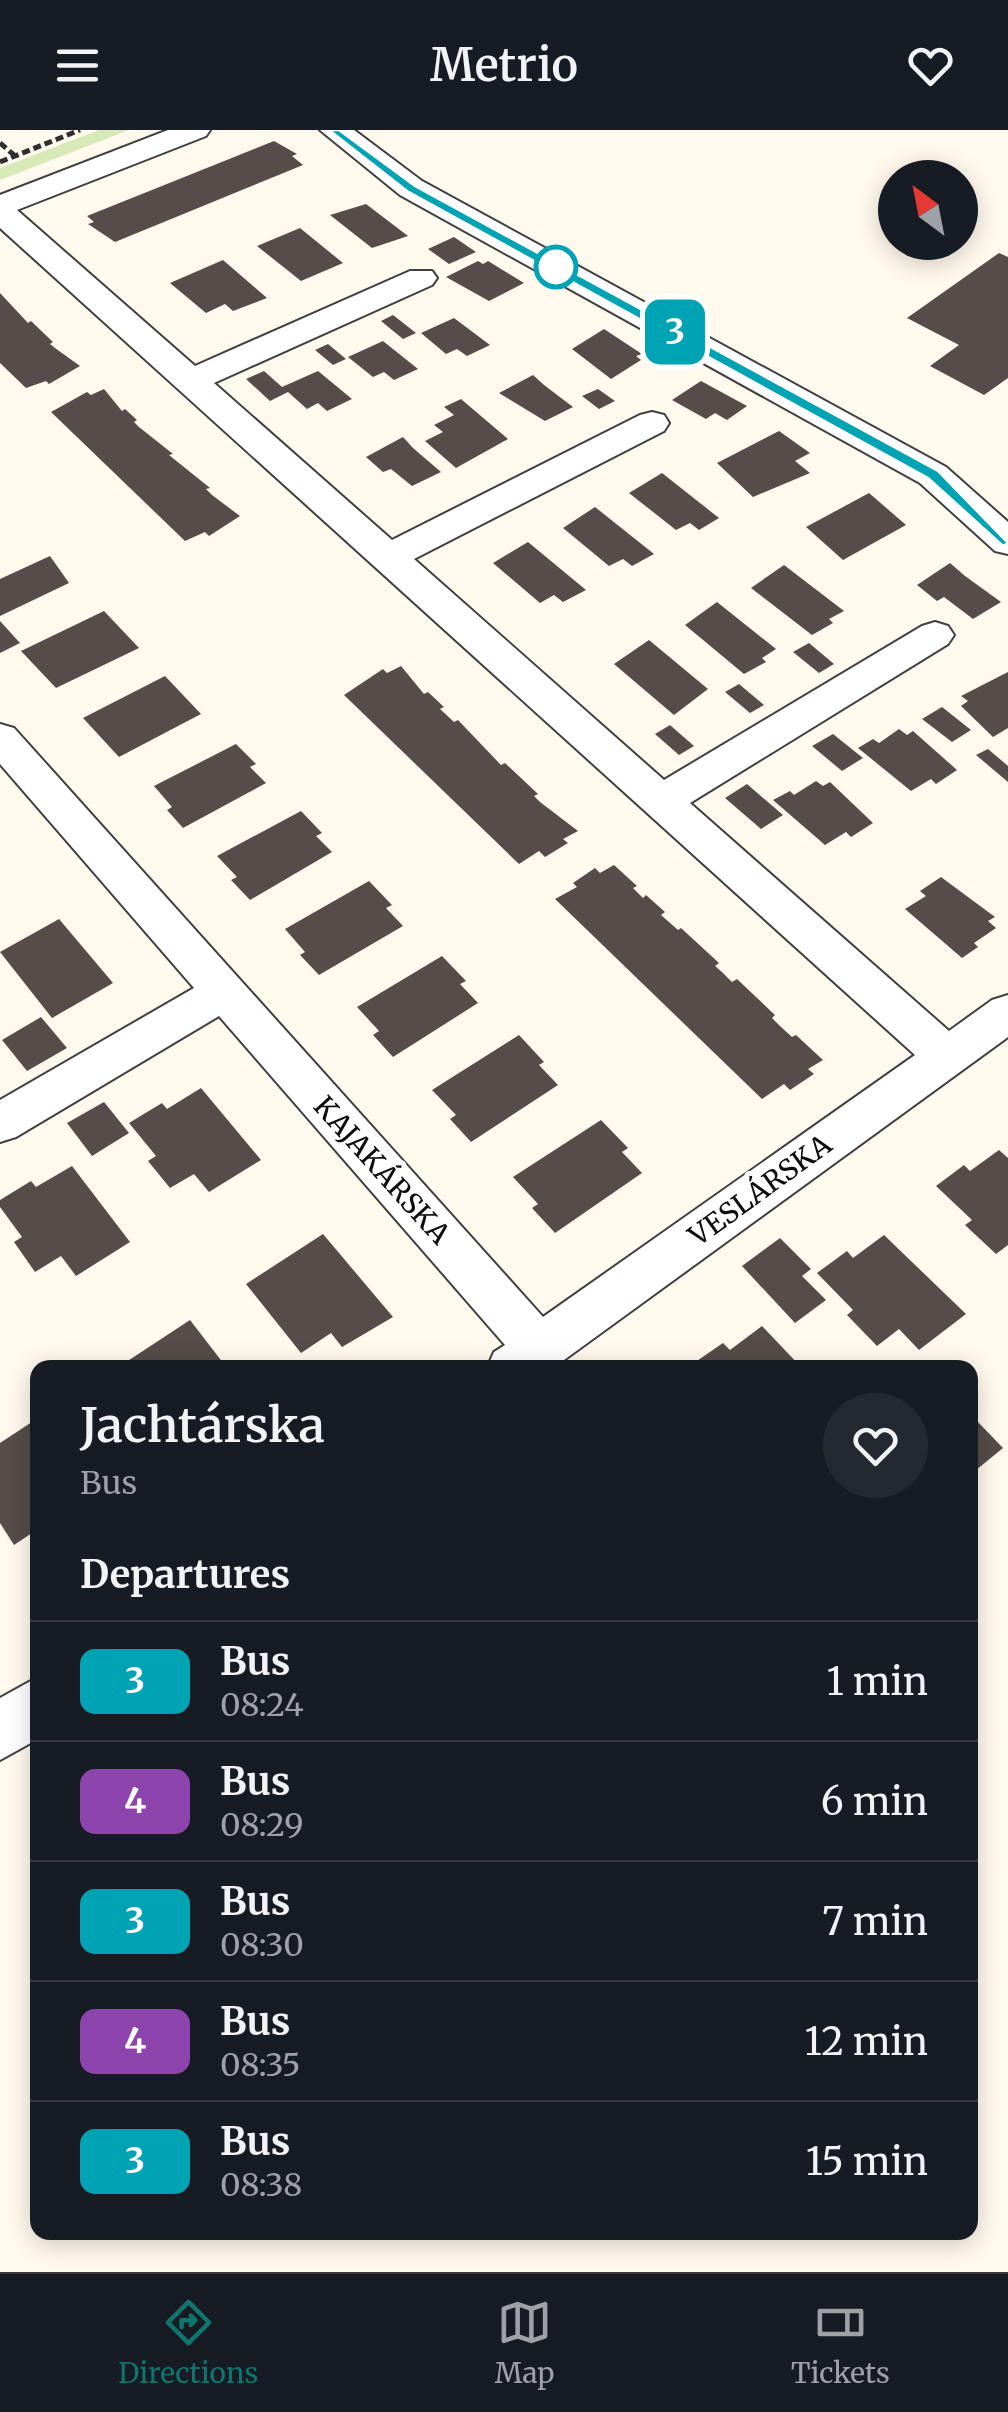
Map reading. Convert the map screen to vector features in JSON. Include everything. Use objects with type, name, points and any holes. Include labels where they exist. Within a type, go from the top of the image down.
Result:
[{"type":"street","points":[[196,130],[0,209],[947,1056]]},
{"type":"street","points":[[335,130],[411,188],[933,475],[1008,542]]},
{"type":"street","points":[[190,381],[421,278]]},
{"type":"street","points":[[388,557],[652,423]]},
{"type":"street","points":[[661,801],[935,635]]},
{"type":"street","name":"KAJAKÁRSKA","points":[[2,745],[224,992],[526,1358]]},
{"type":"street","points":[[0,1122],[224,992]]},
{"type":"street","name":"VESLÁRSKA","points":[[526,1358],[1008,1013]]},
{"type":"street","points":[[0,1732],[30,1711]]},
{"type":"path","points":[[0,162],[80,130]]},
{"type":"path","points":[[0,143],[31,168]]},
{"type":"green space","points":[[99,130],[129,130],[0,180],[0,168]]},
{"type":"building","points":[[274,141],[297,154],[292,156],[303,165],[115,242],[88,224],[94,222],[87,216]]},
{"type":"building","points":[[366,204],[408,236],[372,248],[330,215]]},
{"type":"building","points":[[300,228],[343,263],[301,281],[257,246]]},
{"type":"building","points":[[454,237],[476,252],[449,264],[428,249]]},
{"type":"building","points":[[999,253],[1008,257],[1008,378],[984,395],[930,366],[959,345],[907,318]]},
{"type":"building","points":[[223,260],[267,298],[233,311],[225,304],[206,313],[170,283]]},
{"type":"building","points":[[478,261],[488,261],[524,283],[489,301],[446,277]]},
{"type":"building","points":[[0,293],[28,323],[31,321],[53,342],[50,344],[80,366],[49,384],[46,381],[26,388],[0,363]]},
{"type":"building","points":[[393,315],[416,333],[403,339],[381,321]]},
{"type":"building","points":[[454,318],[490,345],[467,356],[457,349],[446,354],[421,333]]},
{"type":"building","points":[[604,329],[642,354],[636,356],[641,360],[611,379],[572,349]]},
{"type":"building","points":[[383,341],[418,369],[394,380],[384,372],[373,377],[348,357]]},
{"type":"building","points":[[328,344],[346,359],[333,365],[315,350]]},
{"type":"building","points":[[264,371],[282,387],[318,371],[352,399],[327,411],[318,403],[307,409],[288,392],[270,401],[246,379]]},
{"type":"building","points":[[533,375],[573,407],[545,421],[499,393]]},
{"type":"building","points":[[701,381],[747,406],[727,420],[715,413],[706,419],[672,400]]},
{"type":"building","points":[[104,389],[122,411],[125,409],[137,420],[134,422],[139,427],[240,516],[209,536],[205,532],[185,541],[51,412],[87,392],[91,395]]},
{"type":"building","points":[[598,389],[615,401],[599,409],[582,396]]},
{"type":"building","points":[[461,399],[508,439],[456,468],[425,441],[443,432],[434,425],[454,415],[444,407]]},
{"type":"building","points":[[779,431],[810,453],[795,461],[810,473],[753,497],[717,463]]},
{"type":"building","points":[[403,437],[441,472],[412,486],[391,469],[383,472],[366,457]]},
{"type":"building","points":[[662,473],[719,518],[699,530],[690,523],[676,530],[629,493]]},
{"type":"building","points":[[869,493],[906,525],[843,560],[806,527]]},
{"type":"building","points":[[595,507],[654,554],[632,566],[623,559],[609,566],[563,528]]},
{"type":"building","points":[[528,542],[586,590],[563,602],[554,595],[540,603],[493,563]]},
{"type":"building","points":[[50,556],[69,583],[0,616],[0,579]]},
{"type":"building","points":[[950,563],[1001,602],[973,619],[944,597],[937,601],[917,585]]},
{"type":"building","points":[[784,565],[844,611],[829,619],[833,623],[812,635],[751,588]]},
{"type":"building","points":[[717,602],[776,649],[762,658],[766,662],[744,674],[685,625]]},
{"type":"building","points":[[104,611],[139,648],[56,688],[21,651]]},
{"type":"building","points":[[0,621],[20,643],[0,653]]},
{"type":"building","points":[[649,640],[708,689],[674,715],[614,664]]},
{"type":"building","points":[[809,643],[834,664],[819,673],[793,652]]},
{"type":"building","points":[[401,666],[424,694],[428,692],[444,707],[440,709],[454,722],[458,720],[501,765],[505,763],[538,794],[534,796],[540,802],[578,831],[563,839],[568,843],[545,857],[539,851],[519,864],[344,695],[383,669],[387,673]]},
{"type":"building","points":[[1008,672],[1008,728],[993,737],[961,706],[968,701],[961,696]]},
{"type":"building","points":[[165,676],[201,714],[119,757],[83,718]]},
{"type":"building","points":[[739,684],[764,705],[750,713],[725,692]]},
{"type":"building","points":[[942,707],[971,730],[952,742],[922,719]]},
{"type":"building","points":[[670,725],[694,746],[679,755],[655,734]]},
{"type":"building","points":[[899,729],[907,735],[913,731],[957,770],[936,784],[931,779],[911,791],[858,748],[873,739],[879,743]]},
{"type":"building","points":[[833,734],[863,758],[842,771],[812,746]]},
{"type":"building","points":[[236,744],[256,764],[250,767],[266,783],[183,828],[154,786]]},
{"type":"building","points":[[988,749],[1008,766],[1008,782],[976,755]]},
{"type":"building","points":[[816,781],[823,786],[830,782],[873,823],[851,837],[846,832],[825,845],[773,800],[790,791],[794,795]]},
{"type":"building","points":[[747,784],[783,815],[761,829],[725,798]]},
{"type":"building","points":[[301,811],[322,833],[316,836],[332,852],[250,900],[231,880],[237,877],[217,856]]},
{"type":"building","points":[[614,865],[637,886],[633,888],[643,898],[646,895],[665,912],[661,915],[719,963],[715,966],[732,982],[737,979],[775,1015],[772,1018],[780,1026],[823,1060],[808,1069],[814,1074],[790,1090],[784,1084],[762,1099],[555,899],[577,887],[573,883],[595,868],[600,873]]},
{"type":"building","points":[[941,877],[995,917],[988,921],[996,928],[974,943],[978,947],[962,958],[905,909],[926,896],[920,891]]},
{"type":"building","points":[[369,881],[392,905],[386,908],[403,926],[319,975],[300,955],[305,952],[285,929]]},
{"type":"building","points":[[59,919],[113,983],[52,1018],[0,952]]},
{"type":"building","points":[[442,956],[466,981],[460,984],[478,1003],[393,1057],[373,1035],[379,1031],[357,1007]]},
{"type":"building","points":[[41,1017],[67,1048],[27,1071],[2,1040]]},
{"type":"building","points":[[519,1035],[544,1062],[539,1065],[558,1085],[471,1142],[450,1119],[456,1115],[432,1090]]},
{"type":"building","points":[[201,1088],[261,1160],[209,1192],[194,1174],[170,1188],[148,1161],[156,1156],[129,1123],[162,1103],[167,1109]]},
{"type":"building","points":[[104,1102],[129,1133],[92,1156],[67,1123]]},
{"type":"building","points":[[601,1120],[628,1148],[622,1152],[642,1173],[555,1233],[532,1208],[538,1204],[513,1177]]},
{"type":"building","points":[[999,1150],[1008,1158],[1008,1245],[996,1254],[965,1225],[972,1220],[936,1186],[964,1165],[970,1171]]},
{"type":"building","points":[[72,1166],[130,1242],[76,1276],[61,1256],[35,1272],[14,1242],[22,1237],[0,1207],[0,1200],[31,1181],[36,1187]]},
{"type":"building","points":[[323,1234],[393,1317],[342,1347],[331,1333],[301,1353],[246,1284]]},
{"type":"building","points":[[884,1235],[966,1314],[919,1350],[899,1329],[877,1346],[847,1315],[853,1310],[817,1273],[847,1251],[853,1258]]},
{"type":"building","points":[[780,1238],[811,1269],[802,1276],[826,1300],[795,1323],[742,1266]]},
{"type":"building","points":[[190,1320],[221,1360],[129,1360]]},
{"type":"building","points":[[762,1326],[794,1360],[698,1360],[723,1343],[730,1350]]},
{"type":"building","points":[[978,1422],[1003,1448],[978,1468]]},
{"type":"building","points":[[30,1423],[30,1534],[14,1545],[0,1523],[0,1443]]},
{"type":"bus line","name":"3","points":[[335,130],[411,188],[933,475],[1008,543]]}]
